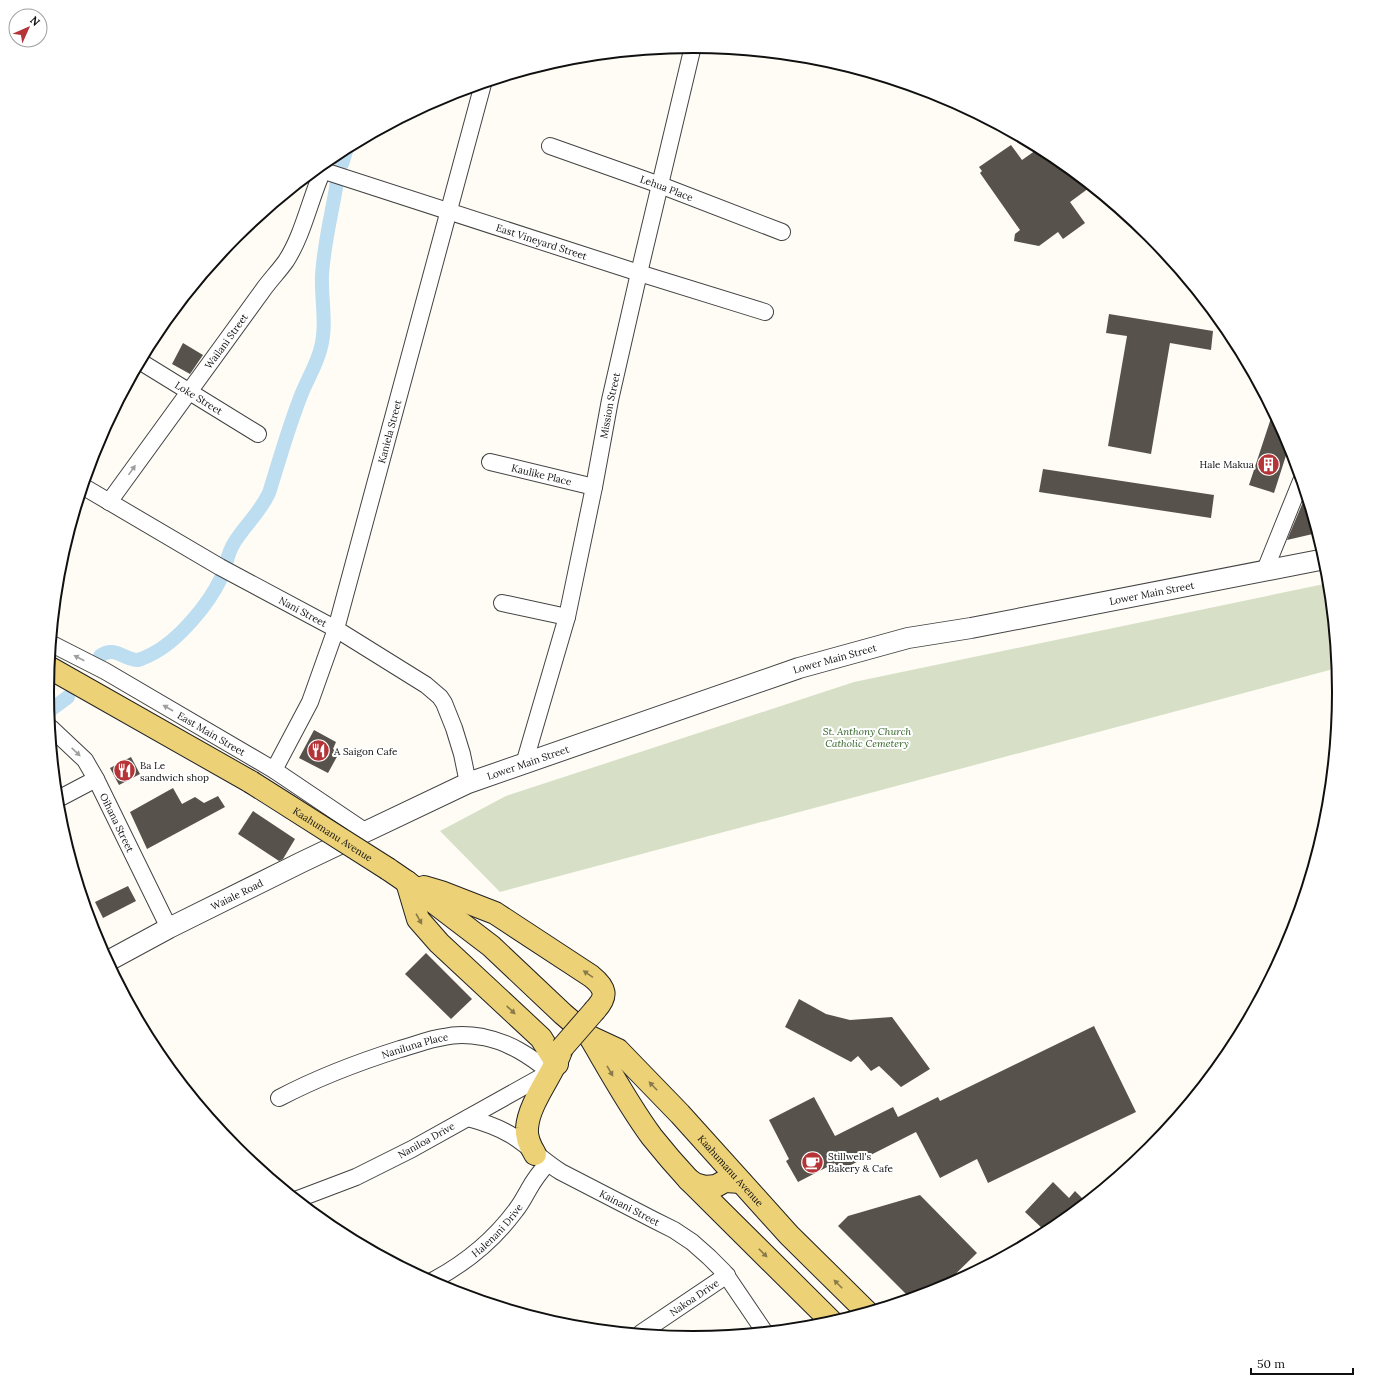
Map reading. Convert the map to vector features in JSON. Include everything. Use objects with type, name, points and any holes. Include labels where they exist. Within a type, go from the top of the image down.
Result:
[{"type":"main road","name":"Kaahumanu Avenue","points":[[55,671],[84,689],[251,782],[388,869],[491,946],[563,1014],[590,1037],[618,1050],[680,1114],[789,1235],[862,1308]]},
{"type":"main road","points":[[407,882],[418,920],[439,943],[541,1038],[556,1061]]},
{"type":"main road","points":[[407,882],[441,892],[495,913],[597,981],[603,990],[603,1000],[556,1061],[533,1106],[526,1128],[528,1139],[541,1159]]},
{"type":"main road","name":"Kaahumanu Avenue","points":[[590,1037],[623,1094],[652,1136],[689,1180],[827,1317]]},
{"type":"main road","points":[[689,1180],[695,1184],[705,1187],[716,1186],[725,1182],[741,1182],[738,1195],[732,1208],[732,1218],[735,1226]]},
{"type":"street","name":"Mission Street","points":[[524,764],[567,617],[594,487],[610,400],[691,53]]},
{"type":"street","name":"Kaniela Street","points":[[274,770],[310,702],[336,629],[482,89]]},
{"type":"street","name":"Lehua Place","points":[[550,146],[660,185],[782,232]]},
{"type":"street","name":"East Vineyard Street","points":[[325,170],[449,212],[765,312]]},
{"type":"street","name":"Wailani Street","points":[[109,502],[262,290],[286,260],[299,234],[319,175]]},
{"type":"street","name":"Loke Street","points":[[145,364],[258,434]]},
{"type":"street","name":"Kaulike Place","points":[[490,462],[594,487]]},
{"type":"street","points":[[1265,570],[1299,486]]},
{"type":"street","name":"Nani Street","points":[[87,489],[224,570],[336,629],[426,686],[440,697],[444,703],[462,754],[468,783]]},
{"type":"street","name":"Lower Main Street","points":[[366,832],[468,783],[799,668],[908,638],[970,628],[1318,559]]},
{"type":"street","points":[[502,603],[567,617]]},
{"type":"street","name":"East Main Street","points":[[56,646],[105,671],[274,770],[366,832]]},
{"type":"street","name":"Oihana Street","points":[[56,733],[85,760],[96,779],[169,928]]},
{"type":"street","points":[[64,796],[96,779]]},
{"type":"street","name":"Waiale Road","points":[[113,959],[169,928],[366,832]]},
{"type":"street","name":"Naniluna Place","points":[[279,1098],[292,1091],[367,1060],[432,1039],[452,1036],[471,1035],[496,1040],[520,1051],[556,1061]]},
{"type":"street","name":"Naniloa Drive","points":[[303,1197],[356,1177],[412,1149],[468,1118],[556,1061]]},
{"type":"street","name":"Kainani Street","points":[[468,1118],[497,1128],[523,1144],[541,1159],[674,1230],[692,1242],[727,1275],[762,1327]]},
{"type":"street","name":"Halenani Drive","points":[[439,1278],[485,1246],[498,1233],[518,1209],[535,1179],[541,1159]]},
{"type":"street","name":"Nakoa Drive","points":[[646,1329],[727,1275]]},
{"type":"green space","name":"St. Anthony Church Catholic Cemetery","points":[[1323,584],[1327,609],[1331,669],[500,892],[440,831],[506,796],[854,682]]},
{"type":"building","points":[[1011,145],[1022,160],[1034,152],[1087,189],[1070,202],[1085,223],[1063,239],[1058,232],[1039,246],[1014,241],[1015,234],[1020,230],[980,173],[982,171],[979,167]]},
{"type":"building","points":[[1109,314],[1213,331],[1211,350],[1170,343],[1151,454],[1108,446],[1127,336],[1106,333]]},
{"type":"building","points":[[183,343],[203,355],[190,374],[172,364]]},
{"type":"building","name":"Hale Makua","points":[[1271,418],[1287,454],[1274,493],[1249,485]]},
{"type":"building","points":[[1043,469],[1214,495],[1211,518],[1039,492]]},
{"type":"building","points":[[1303,501],[1313,534],[1287,540]]},
{"type":"building","name":"A Saigon Cafe","points":[[314,730],[336,742],[333,749],[339,753],[328,773],[299,758]]},
{"type":"building","name":"Ba Le sandwich shop","points":[[131,757],[140,774],[119,785],[110,768]]},
{"type":"building","points":[[173,788],[182,804],[195,797],[204,803],[218,796],[225,807],[147,849],[130,812]]},
{"type":"building","points":[[253,811],[295,839],[283,859],[279,861],[238,834]]},
{"type":"building","points":[[128,886],[136,901],[103,918],[95,902]]},
{"type":"building","points":[[426,953],[472,999],[451,1019],[405,974]]},
{"type":"building","points":[[799,999],[826,1014],[850,1020],[892,1017],[930,1069],[901,1087],[879,1066],[871,1071],[858,1056],[851,1062],[785,1027]]},
{"type":"building","points":[[1094,1026],[1136,1112],[988,1183],[977,1159],[940,1178],[916,1132],[839,1171],[835,1163],[798,1182],[786,1161],[789,1159],[769,1120],[814,1097],[835,1136],[893,1107],[898,1117],[938,1097],[940,1101]]},
{"type":"building","points":[[1053,1182],[1069,1198],[1075,1191],[1083,1199],[1041,1228],[1025,1212]]},
{"type":"building","points":[[920,1195],[977,1253],[955,1274],[906,1294],[838,1226],[848,1216]]},
{"type":"waterway","points":[[342,164],[344,157]]},
{"type":"waterway","points":[[100,656],[105,653],[115,652],[140,660],[162,648],[182,631],[201,610],[216,588],[223,574],[232,547],[261,507],[269,493],[302,392],[317,360],[323,338],[323,263],[337,182]]},
{"type":"waterway","points":[[55,707],[68,697]]},
{"type":"place","name":"Hale Makua","points":[[1269,464]]},
{"type":"place","name":"A Saigon Cafe","points":[[319,751]]},
{"type":"place","name":"Ba Le sandwich shop","points":[[125,771]]},
{"type":"place","name":"Stillwell's Bakery & Cafe","points":[[812,1162]]}]
